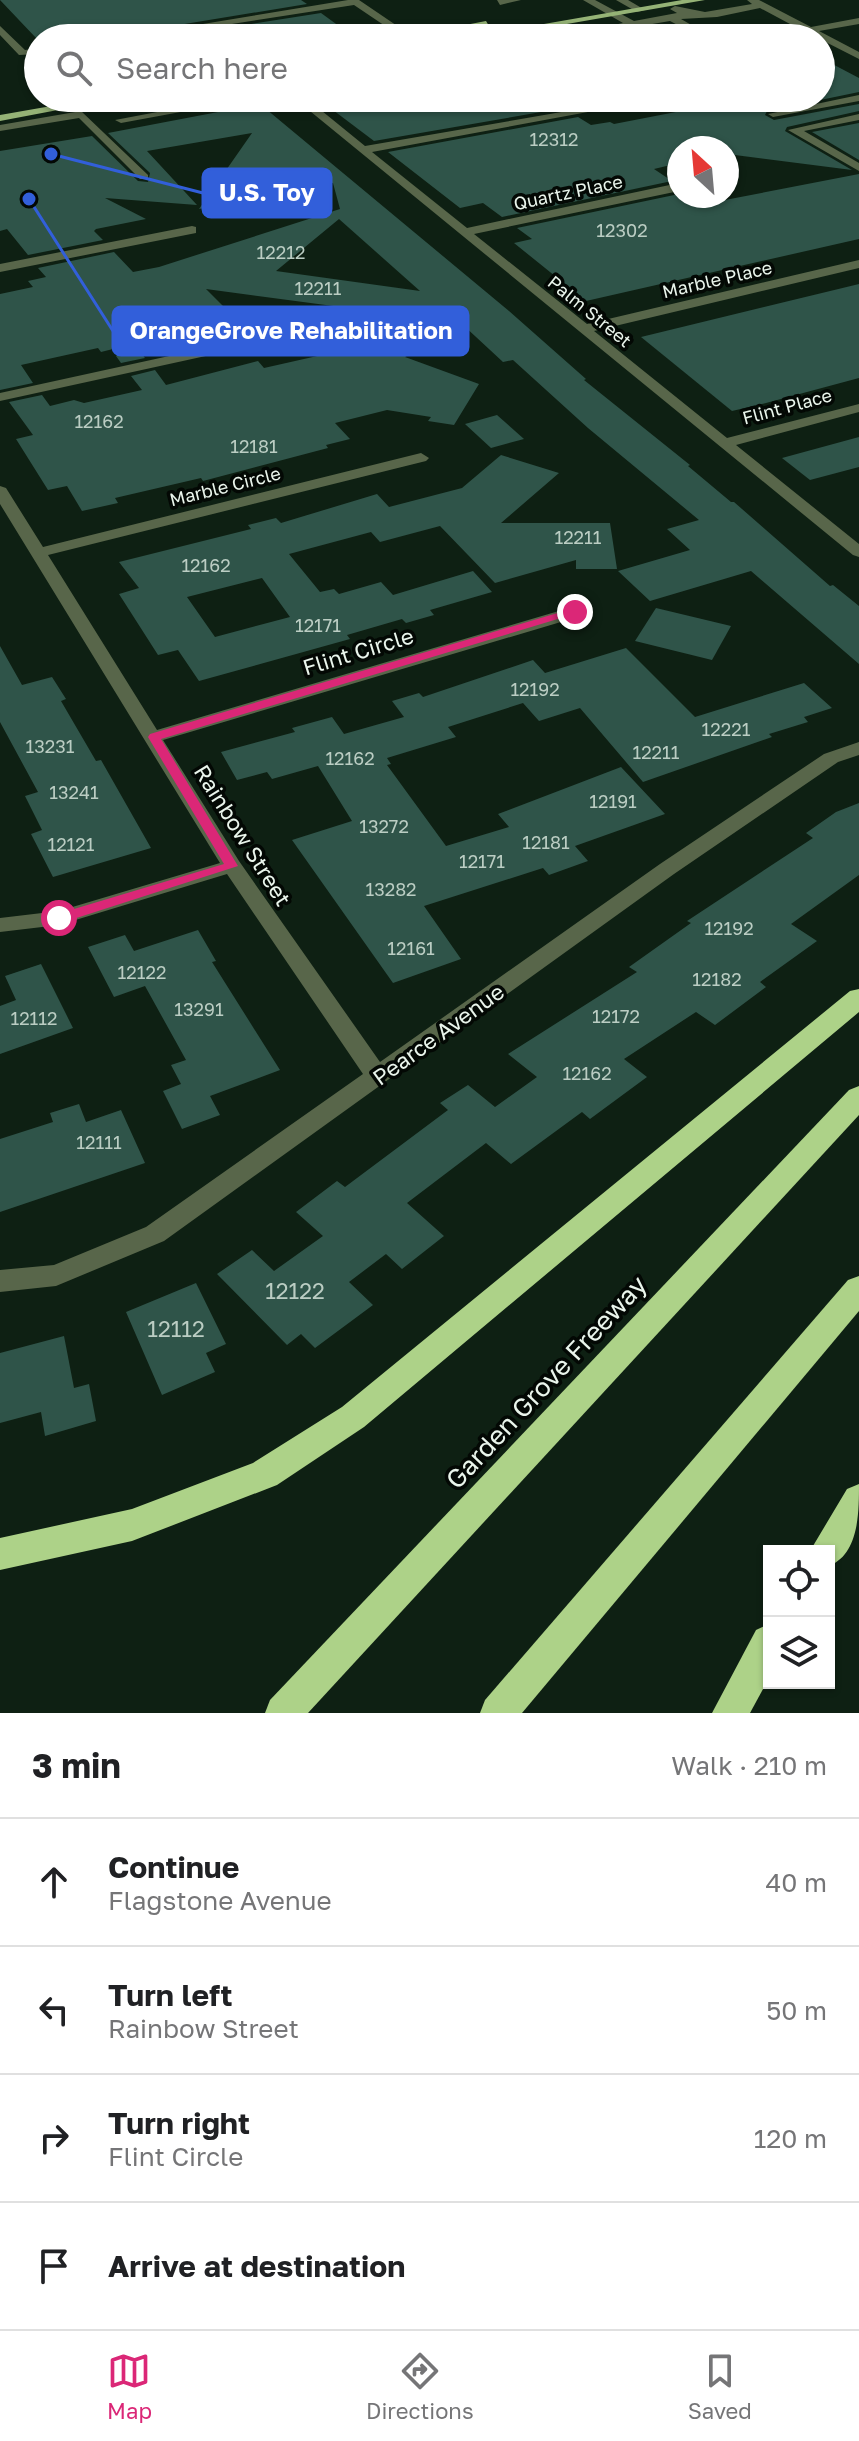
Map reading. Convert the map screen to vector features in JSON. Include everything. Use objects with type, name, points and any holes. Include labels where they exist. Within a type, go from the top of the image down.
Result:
[{"type":"highway","points":[[0,1554],[132,1525],[265,1474],[278,1466],[353,1417],[859,998]]},
{"type":"highway","name":"Garden Grove Freeway","points":[[283,1713],[859,1097]]},
{"type":"highway","points":[[498,1713],[859,1289]]},
{"type":"highway","points":[[831,1545],[859,1500]]},
{"type":"highway","points":[[730,1713],[763,1653]]},
{"type":"main road","points":[[481,24],[593,3],[626,0]]},
{"type":"main road","points":[[556,24],[700,0]]},
{"type":"main road","points":[[13,102],[24,100]]},
{"type":"main road","points":[[0,118],[58,112]]},
{"type":"street","points":[[500,2],[516,0]]},
{"type":"street","points":[[626,0],[640,10]]},
{"type":"street","points":[[211,24],[355,1],[387,24]]},
{"type":"street","points":[[593,3],[632,24],[761,5],[788,6]]},
{"type":"street","points":[[668,5],[685,15]]},
{"type":"street","points":[[761,5],[797,24]]},
{"type":"street","points":[[672,18],[683,24]]},
{"type":"street","points":[[835,24],[859,21]]},
{"type":"street","points":[[0,29],[24,53]]},
{"type":"street","points":[[835,44],[859,56]]},
{"type":"street","points":[[835,102],[859,98]]},
{"type":"street","points":[[0,128],[68,112]]},
{"type":"street","points":[[79,112],[144,177]]},
{"type":"street","points":[[121,120],[174,112]]},
{"type":"street","name":"Palm Street","points":[[316,112],[859,552]]},
{"type":"street","points":[[363,150],[571,112]]},
{"type":"street","points":[[773,114],[784,112]]},
{"type":"street","points":[[859,117],[794,130],[859,168]]},
{"type":"street","name":"Quartz Place","points":[[465,232],[667,190]]},
{"type":"street","points":[[0,268],[192,230]]},
{"type":"street","name":"Marble Place","points":[[584,329],[859,264]]},
{"type":"street","points":[[0,397],[297,332]]},
{"type":"street","name":"Flint Place","points":[[724,443],[859,408]]},
{"type":"street","name":"Marble Circle","points":[[38,553],[421,458]]},
{"type":"street","name":"Rainbow Street","points":[[0,491],[232,866],[378,1077]]},
{"type":"street","name":"Flint Circle","points":[[154,737],[575,612]]},
{"type":"street","name":"Pearce Avenue","points":[[0,1281],[56,1275],[155,1234],[791,783],[831,758],[859,748]]},
{"type":"street","points":[[0,925],[59,918],[232,866]]},
{"type":"building","points":[[0,0],[301,0],[307,4],[185,24],[24,25]]},
{"type":"building","points":[[321,13],[336,24],[251,24]]},
{"type":"building","points":[[835,65],[859,78],[859,92],[835,97]]},
{"type":"building","points":[[859,104],[859,111],[787,127],[785,131],[852,170],[739,156],[739,136],[667,136],[667,166],[654,169],[667,178],[667,182],[502,217],[483,203],[460,208],[388,152],[578,117],[591,125],[614,124],[676,112],[766,112],[765,115],[774,120],[816,112],[835,112],[835,109]]},
{"type":"building","points":[[218,112],[270,112],[509,311],[584,380],[690,465],[830,586],[833,585],[859,606],[859,664],[751,571],[650,601],[618,571],[690,550],[667,529],[699,520],[588,428],[513,360],[503,362],[462,324],[405,357],[479,384],[454,425],[428,421],[431,417],[387,410],[335,423],[350,439],[326,445],[328,448],[203,481],[201,478],[115,498],[118,503],[82,511],[67,486],[48,490],[16,439],[33,435],[9,402],[42,395],[50,406],[74,400],[84,403],[142,390],[131,376],[155,370],[166,385],[258,361],[264,368],[335,352],[401,315],[206,289],[236,319],[133,343],[145,358],[121,363],[116,356],[129,345],[101,352],[98,348],[21,365],[33,383],[0,390],[0,294],[33,287],[28,281],[46,277],[38,268],[114,252],[133,272],[159,267],[340,209],[333,183],[199,209],[252,133],[147,151],[197,205],[105,198],[146,219],[96,229],[94,231],[103,240],[28,255],[7,229],[0,231],[0,151],[92,136],[138,181],[148,182],[150,173],[108,133]],"holes":[[[339,219],[420,291],[276,271]]]},
{"type":"building","points":[[336,112],[541,112],[374,141]]},
{"type":"building","points":[[859,123],[859,160],[812,132]]},
{"type":"building","points":[[859,174],[859,239],[586,301],[514,243],[532,239],[517,228],[667,197],[667,208],[739,208],[739,197]]},
{"type":"building","points":[[859,284],[859,378],[766,403],[732,411],[641,337]]},
{"type":"building","points":[[497,415],[524,439],[491,448],[465,424]]},
{"type":"building","points":[[859,437],[859,467],[810,480],[782,458]]},
{"type":"building","points":[[501,455],[559,473],[501,523],[610,523],[617,569],[576,569],[576,560],[495,583],[440,526],[380,542],[371,532],[289,554],[320,592],[334,589],[339,594],[381,582],[393,595],[473,571],[492,592],[430,610],[434,615],[406,623],[402,619],[347,635],[350,639],[199,681],[178,650],[158,655],[119,594],[139,588],[119,562],[251,529],[248,525],[276,518],[281,523],[377,494],[389,507],[462,488]],"holes":[[[262,578],[290,617],[215,637],[187,597]]]},
{"type":"building","points":[[656,608],[731,626],[712,660],[635,641]]},
{"type":"building","points":[[0,646],[22,685],[52,677],[66,699],[61,701],[96,761],[101,760],[151,848],[53,877],[31,834],[42,830],[25,796],[38,792],[0,722]]},
{"type":"building","points":[[626,648],[695,717],[804,683],[832,708],[804,717],[808,722],[769,734],[772,737],[643,782],[580,708],[539,721],[523,703],[448,727],[456,737],[387,758],[391,764],[387,765],[446,846],[509,827],[498,814],[621,767],[665,814],[575,846],[588,861],[549,875],[543,868],[424,906],[461,959],[393,983],[292,840],[352,821],[318,766],[272,779],[267,772],[237,780],[221,752],[295,732],[292,728],[332,717],[344,734],[404,717],[392,701],[419,693],[423,697],[533,660],[545,673]]},
{"type":"building","points":[[859,803],[859,875],[791,924],[817,941],[760,982],[766,987],[715,1025],[696,1012],[624,1059],[647,1077],[590,1119],[582,1112],[511,1164],[486,1143],[407,1203],[444,1236],[402,1269],[386,1254],[349,1282],[373,1305],[315,1348],[301,1334],[287,1345],[217,1274],[252,1250],[274,1271],[323,1236],[296,1212],[337,1181],[345,1187],[448,1110],[440,1103],[468,1085],[495,1107],[537,1077],[508,1054],[637,972],[629,967],[691,923],[687,921],[813,838],[806,833],[836,812]]},
{"type":"building","points":[[198,930],[216,961],[212,962],[280,1070],[210,1096],[220,1115],[182,1129],[163,1091],[181,1084],[171,1065],[186,1060],[145,986],[114,997],[88,947],[125,935],[134,951]]},
{"type":"building","points":[[41,964],[73,1028],[0,1054],[0,1006],[16,1000],[5,976]]},
{"type":"building","points":[[79,1104],[86,1122],[121,1110],[145,1163],[0,1212],[0,1139],[53,1122],[50,1113]]},
{"type":"building","points":[[196,1283],[226,1344],[206,1353],[215,1372],[162,1395],[126,1312]]},
{"type":"building","points":[[64,1336],[74,1388],[89,1384],[96,1421],[45,1436],[41,1412],[0,1423],[0,1353]]},
{"type":"place","name":"U.S. Toy","points":[[51,154]]},
{"type":"place","name":"OrangeGrove Rehabilitation","points":[[29,199]]},
{"type":"route","points":[[59,918],[232,866],[154,737],[575,612]]}]
